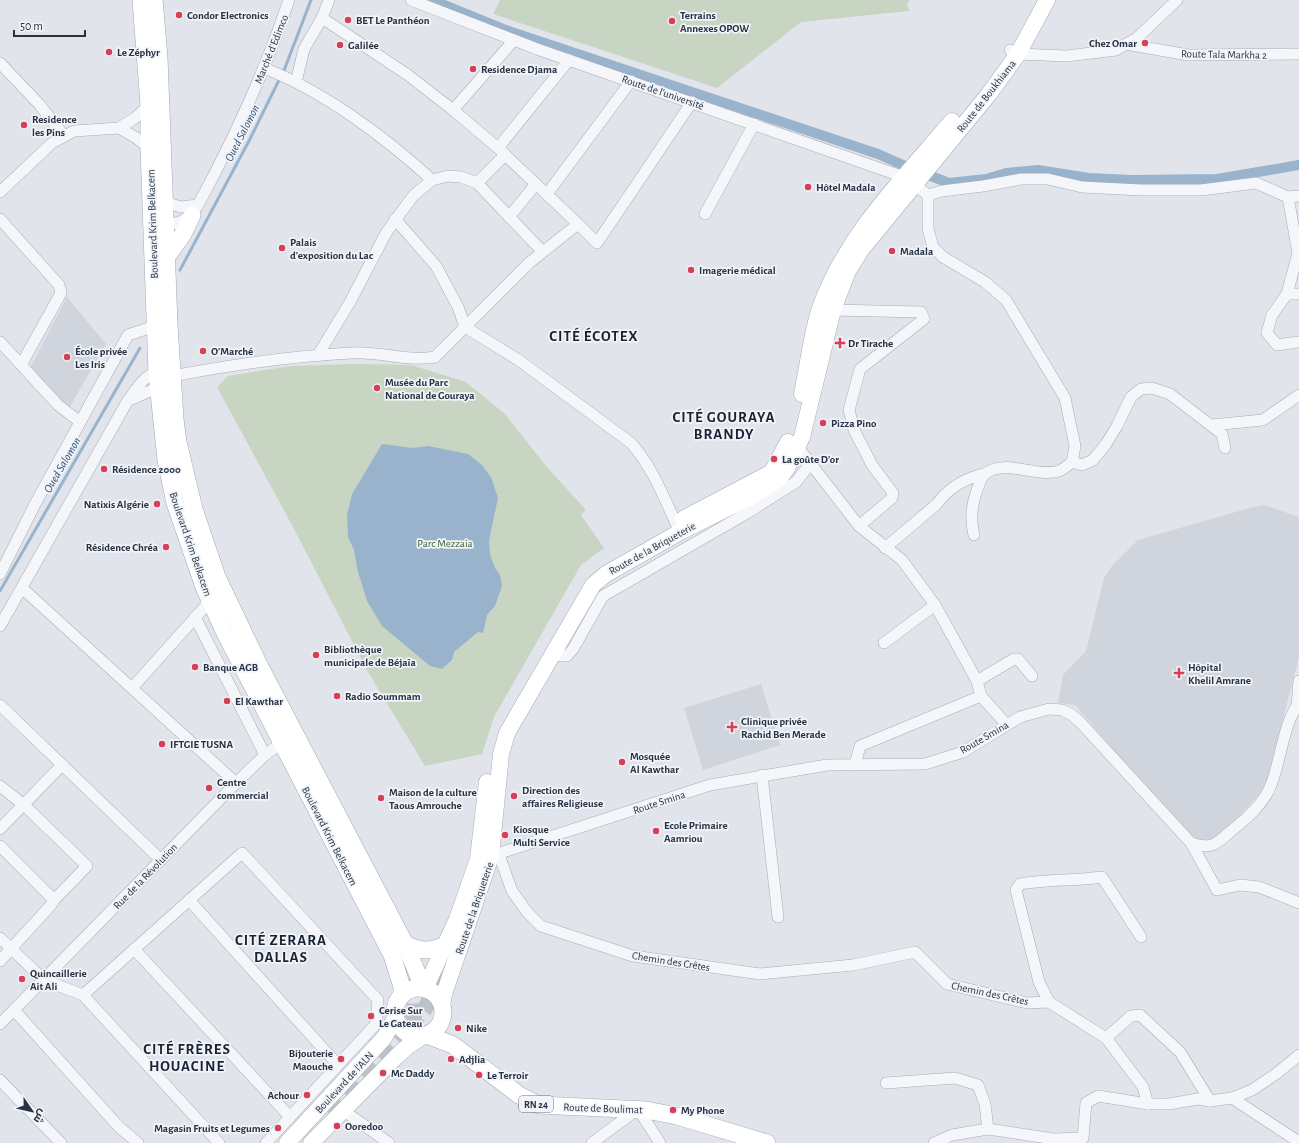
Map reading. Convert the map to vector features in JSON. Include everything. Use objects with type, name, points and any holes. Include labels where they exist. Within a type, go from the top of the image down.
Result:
[{"type":"main road","name":"Boulevard Krim Belkacem","points":[[141,0],[149,105],[149,148],[158,222],[166,258],[163,379],[166,460],[175,502],[210,601],[225,633],[288,738],[405,944],[424,989]]},
{"type":"main road","name":"Boulevard Krim Belkacem","points":[[154,0],[159,57],[164,202],[158,222],[155,326],[163,379],[194,509],[206,547],[228,602],[259,665],[288,738],[392,955],[402,987],[402,995]]},
{"type":"main road","points":[[166,258],[183,234],[195,210]]},
{"type":"main road","points":[[405,944],[422,951],[431,951],[447,944]]},
{"type":"main road","points":[[414,988],[424,989],[436,994],[442,1013],[436,1029],[425,1036],[417,1037],[405,1033],[401,1029],[395,1018],[396,1006],[402,995],[414,988]]},
{"type":"main road","name":"Route de Boulimat","points":[[442,1013],[445,1034],[454,1045],[520,1094],[539,1104],[638,1109],[678,1116],[767,1143]]},
{"type":"main road","name":"Route de Boulimat","points":[[425,1036],[454,1045]]},
{"type":"street","name":"Marché d'Edimco","points":[[195,210],[232,142],[266,69],[289,0]]},
{"type":"street","points":[[294,81],[304,50],[322,18],[329,0]]},
{"type":"street","name":"Route de l'université","points":[[411,0],[479,21],[514,40],[909,180],[928,195]]},
{"type":"street","name":"Route de Boukhiama","points":[[1014,52],[1035,0]]},
{"type":"street","name":"Route de Boukhiama","points":[[909,180],[989,94],[1046,0]]},
{"type":"street","points":[[1014,52],[1067,56],[1116,50],[1137,38],[1177,0]]},
{"type":"street","points":[[322,18],[408,75],[453,110],[547,194],[597,243],[692,102]]},
{"type":"street","points":[[453,110],[514,40]]},
{"type":"street","name":"Route Tala Markha 2","points":[[1126,44],[1188,55],[1299,54]]},
{"type":"street","points":[[477,183],[570,60]]},
{"type":"street","points":[[0,63],[38,104],[64,136]]},
{"type":"street","points":[[266,69],[294,81],[370,131],[409,159],[432,180]]},
{"type":"street","points":[[547,194],[631,81]]},
{"type":"street","points":[[0,192],[52,142],[74,130],[119,128],[135,118],[149,105]]},
{"type":"street","points":[[705,214],[754,124]]},
{"type":"street","points":[[119,128],[149,148]]},
{"type":"street","points":[[318,355],[350,302],[386,233],[395,219],[413,196],[432,180],[448,176],[461,177],[477,183],[542,252]]},
{"type":"street","points":[[885,548],[937,504],[944,495],[963,481],[983,474],[993,468],[1011,468],[1045,473],[1060,471],[1072,462],[1075,446],[1065,398],[1006,300],[985,282],[943,257],[933,247],[928,229],[928,195],[942,191],[983,186],[1021,179],[1048,179],[1082,187],[1156,190],[1201,190],[1256,183],[1294,197],[1299,253],[1287,294],[1272,315],[1267,333],[1277,345],[1299,342]]},
{"type":"street","name":"Route de la Briqueterie","points":[[678,527],[752,496],[779,479],[787,468],[797,446],[812,401],[833,310],[848,271],[909,180]]},
{"type":"street","name":"Route de la Briqueterie","points":[[424,989],[447,944],[478,859],[490,758],[497,731],[511,702],[594,587],[606,574],[678,527],[772,472],[789,440],[802,396],[820,309],[828,290],[850,245],[909,180]]},
{"type":"street","points":[[509,217],[536,184]]},
{"type":"street","points":[[164,202],[195,210]]},
{"type":"street","points":[[158,222],[182,222],[195,210]]},
{"type":"street","points":[[0,219],[59,285],[61,293],[21,364]]},
{"type":"street","points":[[395,219],[436,266],[456,302],[465,327],[520,361],[631,443],[644,458],[678,527]]},
{"type":"street","points":[[0,626],[127,402],[146,378],[163,379],[318,355],[353,353],[422,360],[435,357],[542,252],[578,224]]},
{"type":"street","points":[[1287,294],[1299,294]]},
{"type":"street","points":[[833,310],[921,312],[924,319],[860,369],[849,410],[854,430],[872,465],[893,493],[892,498],[859,526]]},
{"type":"street","points":[[0,574],[80,422],[128,335],[155,326]]},
{"type":"street","points":[[0,342],[58,405],[80,422]]},
{"type":"street","points":[[1072,462],[1082,465],[1093,460],[1106,444],[1117,426],[1131,397],[1141,389],[1152,388],[1170,394],[1222,434],[1225,448]]},
{"type":"street","points":[[1212,425],[1263,420],[1299,395]]},
{"type":"street","points":[[797,446],[859,526],[902,560],[935,605],[976,681],[981,696],[1006,724]]},
{"type":"street","points":[[594,587],[778,494],[796,482],[810,464]]},
{"type":"street","points":[[974,535],[970,519],[974,498],[983,474]]},
{"type":"street","name":"Route de la Briqueterie","points":[[442,1013],[444,994],[495,856],[498,783],[501,754],[507,734],[551,655],[594,587]]},
{"type":"street","points":[[22,588],[236,783]]},
{"type":"street","points":[[132,688],[210,601]]},
{"type":"street","points":[[884,643],[935,605]]},
{"type":"street","points":[[195,617],[265,755]]},
{"type":"street","points":[[976,681],[1014,659],[1018,659],[1032,676]]},
{"type":"street","points":[[1191,842],[1208,847],[1216,844],[1245,819],[1267,794],[1288,727],[1298,705],[1299,681]]},
{"type":"street","points":[[855,765],[860,746],[981,696]]},
{"type":"street","points":[[0,705],[161,860]]},
{"type":"street","name":"Route Smina","points":[[495,856],[710,784],[826,765],[925,764],[963,752],[1006,724],[1020,717],[1049,709],[1062,710],[1072,715],[1191,842],[1217,890],[1240,885],[1259,887],[1299,903]]},
{"type":"street","name":"Rue de la Révolution","points":[[0,1024],[236,783],[265,755],[288,738]]},
{"type":"street","points":[[0,829],[62,765]]},
{"type":"street","points":[[762,775],[778,917]]},
{"type":"street","points":[[0,786],[24,804],[87,866],[54,900],[0,961]]},
{"type":"street","points":[[0,846],[54,900]]},
{"type":"street","points":[[83,995],[242,853],[378,1000],[376,1024],[266,1143]]},
{"type":"street","name":"Chemin des Crêtes","points":[[495,856],[512,891],[527,912],[541,926],[634,956],[760,974],[853,965],[915,952],[947,984],[1027,1003],[1049,1002]]},
{"type":"street","points":[[1141,937],[1102,877],[1078,881],[1037,881],[1020,884],[1016,890],[1039,982],[1049,1002],[1106,1038],[1143,1087],[1148,1104]]},
{"type":"street","points":[[189,900],[338,1065]]},
{"type":"street","points":[[0,938],[44,980],[83,995],[219,1143]]},
{"type":"street","points":[[134,949],[290,1117]]},
{"type":"street","points":[[14,1010],[119,1127],[138,1143]]},
{"type":"street","points":[[1106,1038],[1131,1016],[1140,1015],[1180,1052],[1210,1101]]},
{"type":"street","name":"Boulevard de l'ALN","points":[[287,1143],[384,1038],[395,1018]]},
{"type":"street","name":"Boulevard de l'ALN","points":[[311,1143],[396,1057],[408,1046],[425,1036]]},
{"type":"street","points":[[934,1143],[952,1135],[988,1129],[1054,1138],[1083,1138],[1086,1103],[1098,1096],[1148,1104],[1170,1104],[1198,1099],[1210,1101],[1232,1098],[1252,1090],[1276,1074],[1299,1055]]},
{"type":"street","points":[[886,1083],[955,1078],[978,1085],[985,1104],[988,1129]]},
{"type":"street","points":[[0,1080],[61,1143]]},
{"type":"street","points":[[1232,1098],[1299,1142]]},
{"type":"street","points":[[592,1143],[638,1109],[660,1143]]},
{"type":"street","points":[[344,1111],[390,1143]]},
{"type":"shaded area","name":"École privée Les Iris","points":[[67,297],[106,344],[68,410],[29,370]]},
{"type":"shaded area","name":"Hôpital Khelil Amrane","points":[[1264,505],[1299,517],[1299,657],[1265,788],[1219,838],[1201,843],[1197,841],[1153,796],[1075,705],[1058,703],[1063,675],[1086,651],[1104,578],[1111,567],[1138,540]]},
{"type":"shaded area","name":"Clinique privée Rachid Ben Merade","points":[[761,684],[780,745],[703,770],[684,708]]},
{"type":"green space","points":[[500,0],[910,0],[907,3],[909,11],[801,22],[717,88],[493,14]]},
{"type":"green space","name":"Parc Mezzaia","points":[[354,364],[411,365],[466,382],[505,414],[546,466],[586,510],[581,515],[604,548],[581,565],[494,717],[482,754],[425,766],[368,672],[293,527],[217,387],[228,376],[291,366]]},
{"type":"water","points":[[382,444],[413,448],[428,446],[468,454],[482,465],[491,477],[498,498],[489,540],[490,555],[495,568],[500,575],[502,586],[495,606],[487,615],[483,633],[478,632],[454,652],[452,660],[442,669],[430,666],[382,626],[367,601],[358,572],[354,550],[348,537],[347,515],[352,494]]},
{"type":"waterway","name":"Oued Salomon","points":[[283,73],[311,0]]},
{"type":"waterway","points":[[432,0],[503,29],[878,154],[903,165]]},
{"type":"waterway","name":"Oued Salomon","points":[[180,270],[250,139],[280,78]]},
{"type":"waterway","points":[[931,176],[949,183],[986,179],[1006,173],[1038,170],[1089,178],[1132,180],[1217,179],[1299,165]]},
{"type":"waterway","name":"Oued Salomon","points":[[0,591],[140,348]]},
{"type":"tunnel","points":[[330,1114],[408,1028],[415,1011],[416,1003],[414,987],[405,962]]},
{"type":"tunnel","points":[[408,1028],[424,1010],[448,968]]},
{"type":"place","name":"Condor Electronics","points":[[179,15]]},
{"type":"place","name":"BET Le Panthéon","points":[[348,20]]},
{"type":"place","name":"Terrains Annexes OPOW","points":[[672,21]]},
{"type":"place","name":"Chez Omar","points":[[1145,43]]},
{"type":"place","name":"Galilée","points":[[340,45]]},
{"type":"place","name":"Le Zéphyr","points":[[109,52]]},
{"type":"place","name":"Residence Djama","points":[[473,69]]},
{"type":"place","name":"Residence les Pins","points":[[24,125]]},
{"type":"place","name":"Hôtel Madala","points":[[808,187]]},
{"type":"place","name":"Palais d'exposition du Lac","points":[[282,248]]},
{"type":"place","name":"Madala","points":[[892,251]]},
{"type":"place","name":"Imagerie médical","points":[[691,270]]},
{"type":"place","name":"Dr Tirache","points":[[840,343]]},
{"type":"place","name":"O'Marché","points":[[203,351]]},
{"type":"place","name":"École privée Les Iris","points":[[67,357]]},
{"type":"place","name":"Musée du Parc National de Gouraya","points":[[377,388]]},
{"type":"place","name":"Pizza Pino","points":[[823,423]]},
{"type":"place","name":"La goûte D'or","points":[[774,459]]},
{"type":"place","name":"Résidence 2000","points":[[104,469]]},
{"type":"place","name":"Natixis Algérie","points":[[157,504]]},
{"type":"place","name":"Résidence Chréa","points":[[166,547]]},
{"type":"place","name":"Bibliothèque municipale de Béjaïa","points":[[316,655]]},
{"type":"place","name":"Banque AGB","points":[[195,667]]},
{"type":"place","name":"Hôpital Khelil Amrane","points":[[1179,673]]},
{"type":"place","name":"Radio Soummam","points":[[337,696]]},
{"type":"place","name":"El Kawthar","points":[[227,701]]},
{"type":"place","name":"Clinique privée Rachid Ben Merade","points":[[732,727]]},
{"type":"place","name":"IFTGIE TUSNA","points":[[162,744]]},
{"type":"place","name":"Mosquée Al Kawthar","points":[[622,762]]},
{"type":"place","name":"Centre commercial","points":[[209,788]]},
{"type":"place","name":"Direction des affaires Religieuse","points":[[514,796]]},
{"type":"place","name":"Maison de la culture Taous Amrouche","points":[[381,798]]},
{"type":"place","name":"Ecole Primaire Aamriou","points":[[656,831]]},
{"type":"place","name":"Kiosque Multi Service","points":[[505,835]]},
{"type":"place","name":"Quincaillerie Ait Ali","points":[[22,979]]},
{"type":"place","name":"Cerise Sur Le Gateau","points":[[371,1016]]},
{"type":"place","name":"Nike","points":[[458,1028]]},
{"type":"place","name":"Bijouterie Maouche","points":[[341,1059]]},
{"type":"place","name":"Adjlia","points":[[451,1059]]},
{"type":"place","name":"Mc Daddy","points":[[383,1073]]},
{"type":"place","name":"Le Terroir","points":[[479,1075]]},
{"type":"place","name":"Achour","points":[[307,1095]]},
{"type":"place","name":"My Phone","points":[[673,1110]]},
{"type":"place","name":"Ooredoo","points":[[337,1126]]},
{"type":"place","name":"Magasin Fruits et Legumes","points":[[278,1128]]},
{"type":"district","name":"CITÉ ÉCOTEX","points":[[594,336]]},
{"type":"district","name":"CITÉ GOURAYA BRANDY","points":[[724,426]]},
{"type":"district","name":"CITÉ ZERARA DALLAS","points":[[281,948]]},
{"type":"district","name":"CITÉ FRÈRES HOUACINE","points":[[187,1058]]}]
